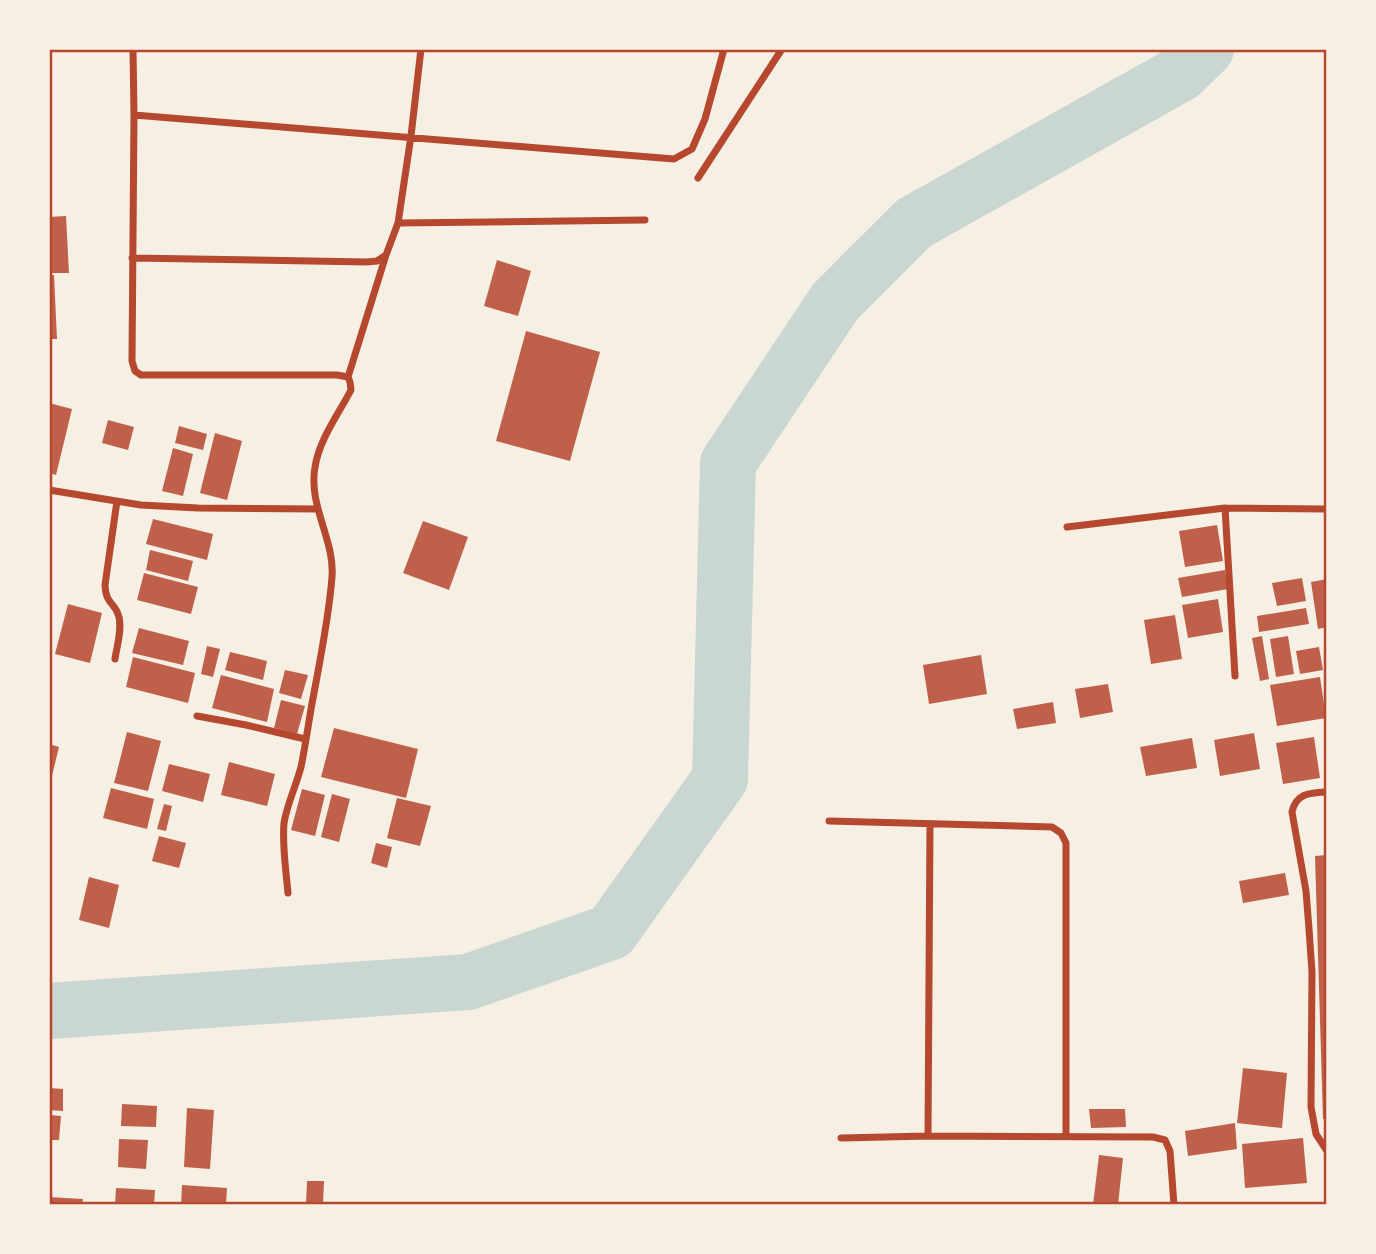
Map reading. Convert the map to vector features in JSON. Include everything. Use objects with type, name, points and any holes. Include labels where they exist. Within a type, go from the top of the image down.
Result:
[{"type":"street","points":[[133,49],[132,361],[135,371],[141,375],[348,377]]},
{"type":"street","points":[[288,893],[284,823],[300,769],[324,641],[332,574],[328,545],[313,487],[315,467],[320,447],[351,390],[348,377],[398,223],[421,49]]},
{"type":"street","points":[[134,115],[674,159],[692,149],[705,119],[724,49]]},
{"type":"street","points":[[698,178],[782,49]]},
{"type":"street","points":[[398,223],[645,220]]},
{"type":"street","points":[[132,258],[367,262],[377,261],[386,255]]},
{"type":"street","points":[[49,490],[141,505],[318,509]]},
{"type":"street","points":[[115,659],[120,625],[116,611],[106,596],[105,585],[117,501]]},
{"type":"street","points":[[1067,527],[1225,508],[1327,509]]},
{"type":"street","points":[[1225,508],[1235,676]]},
{"type":"street","points":[[197,716],[305,739]]},
{"type":"street","points":[[1327,792],[1299,796],[1293,804],[1292,812],[1306,891],[1312,972],[1311,1107],[1316,1134],[1327,1151]]},
{"type":"street","points":[[829,821],[1052,827],[1061,833],[1066,843],[1066,1136]]},
{"type":"street","points":[[928,1136],[930,824]]},
{"type":"street","points":[[841,1138],[1153,1137],[1165,1140],[1170,1151],[1174,1205]]},
{"type":"building","points":[[66,216],[69,273],[49,273],[49,217]]},
{"type":"building","points":[[497,260],[531,271],[518,316],[484,306]]},
{"type":"building","points":[[49,275],[54,275],[57,339],[49,339]]},
{"type":"building","points":[[526,331],[600,352],[570,461],[496,441]]},
{"type":"building","points":[[49,403],[72,409],[56,475],[49,473]]},
{"type":"building","points":[[108,420],[134,427],[128,450],[102,443]]},
{"type":"building","points":[[179,426],[207,434],[203,450],[175,443]]},
{"type":"building","points":[[215,433],[242,441],[227,500],[200,493]]},
{"type":"building","points":[[173,448],[193,454],[183,496],[162,491]]},
{"type":"building","points":[[153,519],[213,534],[207,560],[146,544]]},
{"type":"building","points":[[423,521],[468,537],[449,590],[403,573]]},
{"type":"building","points":[[1217,525],[1223,561],[1185,567],[1179,531]]},
{"type":"building","points":[[150,550],[193,561],[188,581],[146,570]]},
{"type":"building","points":[[1225,570],[1228,589],[1182,597],[1178,578]]},
{"type":"building","points":[[144,573],[198,587],[191,614],[137,600]]},
{"type":"building","points":[[1302,578],[1306,601],[1277,606],[1272,583]]},
{"type":"building","points":[[1327,579],[1327,627],[1318,629],[1311,582]]},
{"type":"building","points":[[1218,599],[1223,632],[1188,638],[1182,605]]},
{"type":"building","points":[[68,604],[102,613],[90,663],[55,654]]},
{"type":"building","points":[[1306,608],[1309,624],[1259,632],[1257,616]]},
{"type":"building","points":[[1175,615],[1182,659],[1151,664],[1144,620]]},
{"type":"building","points":[[139,628],[189,641],[183,665],[132,653]]},
{"type":"building","points":[[1262,636],[1269,679],[1260,681],[1252,638]]},
{"type":"building","points":[[1288,636],[1294,674],[1276,677],[1270,639]]},
{"type":"building","points":[[207,646],[220,649],[213,677],[201,674]]},
{"type":"building","points":[[1319,647],[1323,670],[1300,674],[1296,651]]},
{"type":"building","points":[[230,652],[267,661],[263,680],[225,670]]},
{"type":"building","points":[[981,655],[987,694],[929,704],[923,665]]},
{"type":"building","points":[[133,657],[195,673],[188,703],[126,687]]},
{"type":"building","points":[[285,670],[308,675],[301,699],[279,693]]},
{"type":"building","points":[[221,675],[274,689],[267,722],[212,708]]},
{"type":"building","points":[[1320,677],[1326,718],[1277,726],[1270,685]]},
{"type":"building","points":[[1108,684],[1113,712],[1080,718],[1075,689]]},
{"type":"building","points":[[281,700],[305,706],[297,734],[274,728]]},
{"type":"building","points":[[1053,702],[1056,723],[1017,729],[1013,709]]},
{"type":"building","points":[[334,728],[418,749],[406,798],[321,777]]},
{"type":"building","points":[[127,732],[161,741],[148,791],[114,783]]},
{"type":"building","points":[[1254,733],[1260,769],[1220,776],[1214,740]]},
{"type":"building","points":[[1314,737],[1320,778],[1283,784],[1276,743]]},
{"type":"building","points":[[1192,738],[1197,768],[1146,776],[1140,747]]},
{"type":"building","points":[[49,744],[59,747],[50,784],[49,784]]},
{"type":"building","points":[[229,762],[275,774],[267,806],[221,795]]},
{"type":"building","points":[[169,764],[210,774],[203,802],[162,791]]},
{"type":"building","points":[[111,788],[154,799],[147,829],[103,818]]},
{"type":"building","points":[[302,789],[325,795],[315,836],[291,830]]},
{"type":"building","points":[[332,794],[350,799],[339,842],[321,837]]},
{"type":"building","points":[[397,798],[431,806],[420,846],[387,838]]},
{"type":"building","points":[[164,804],[172,806],[166,831],[157,829]]},
{"type":"building","points":[[159,836],[186,843],[179,868],[152,861]]},
{"type":"building","points":[[376,843],[392,847],[387,868],[371,863]]},
{"type":"building","points":[[1327,855],[1327,1119],[1323,1119],[1315,856]]},
{"type":"building","points":[[1285,873],[1289,895],[1243,903],[1239,881]]},
{"type":"building","points":[[89,877],[119,885],[109,928],[79,920]]},
{"type":"building","points":[[1243,1068],[1287,1073],[1282,1128],[1237,1123]]},
{"type":"building","points":[[49,1088],[63,1089],[63,1111],[49,1110]]},
{"type":"building","points":[[122,1104],[157,1106],[156,1127],[121,1126]]},
{"type":"building","points":[[187,1108],[214,1110],[210,1169],[184,1167]]},
{"type":"building","points":[[1089,1109],[1125,1109],[1126,1127],[1091,1128]]},
{"type":"building","points":[[49,1115],[61,1116],[59,1140],[49,1140]]},
{"type":"building","points":[[1235,1123],[1237,1149],[1188,1156],[1185,1131]]},
{"type":"building","points":[[1303,1138],[1307,1183],[1245,1188],[1242,1144]]},
{"type":"building","points":[[119,1139],[148,1140],[146,1169],[118,1167]]},
{"type":"building","points":[[1099,1155],[1123,1158],[1118,1205],[1093,1205]]},
{"type":"building","points":[[307,1181],[324,1181],[323,1205],[306,1205]]},
{"type":"building","points":[[182,1185],[227,1188],[226,1205],[181,1205]]},
{"type":"building","points":[[116,1188],[155,1190],[154,1205],[115,1205]]},
{"type":"building","points":[[49,1197],[83,1199],[82,1205],[49,1205]]},
{"type":"waterway","points":[[49,1011],[468,982],[611,932],[720,779],[728,463],[835,302],[914,223],[1180,74],[1206,49]]}]
